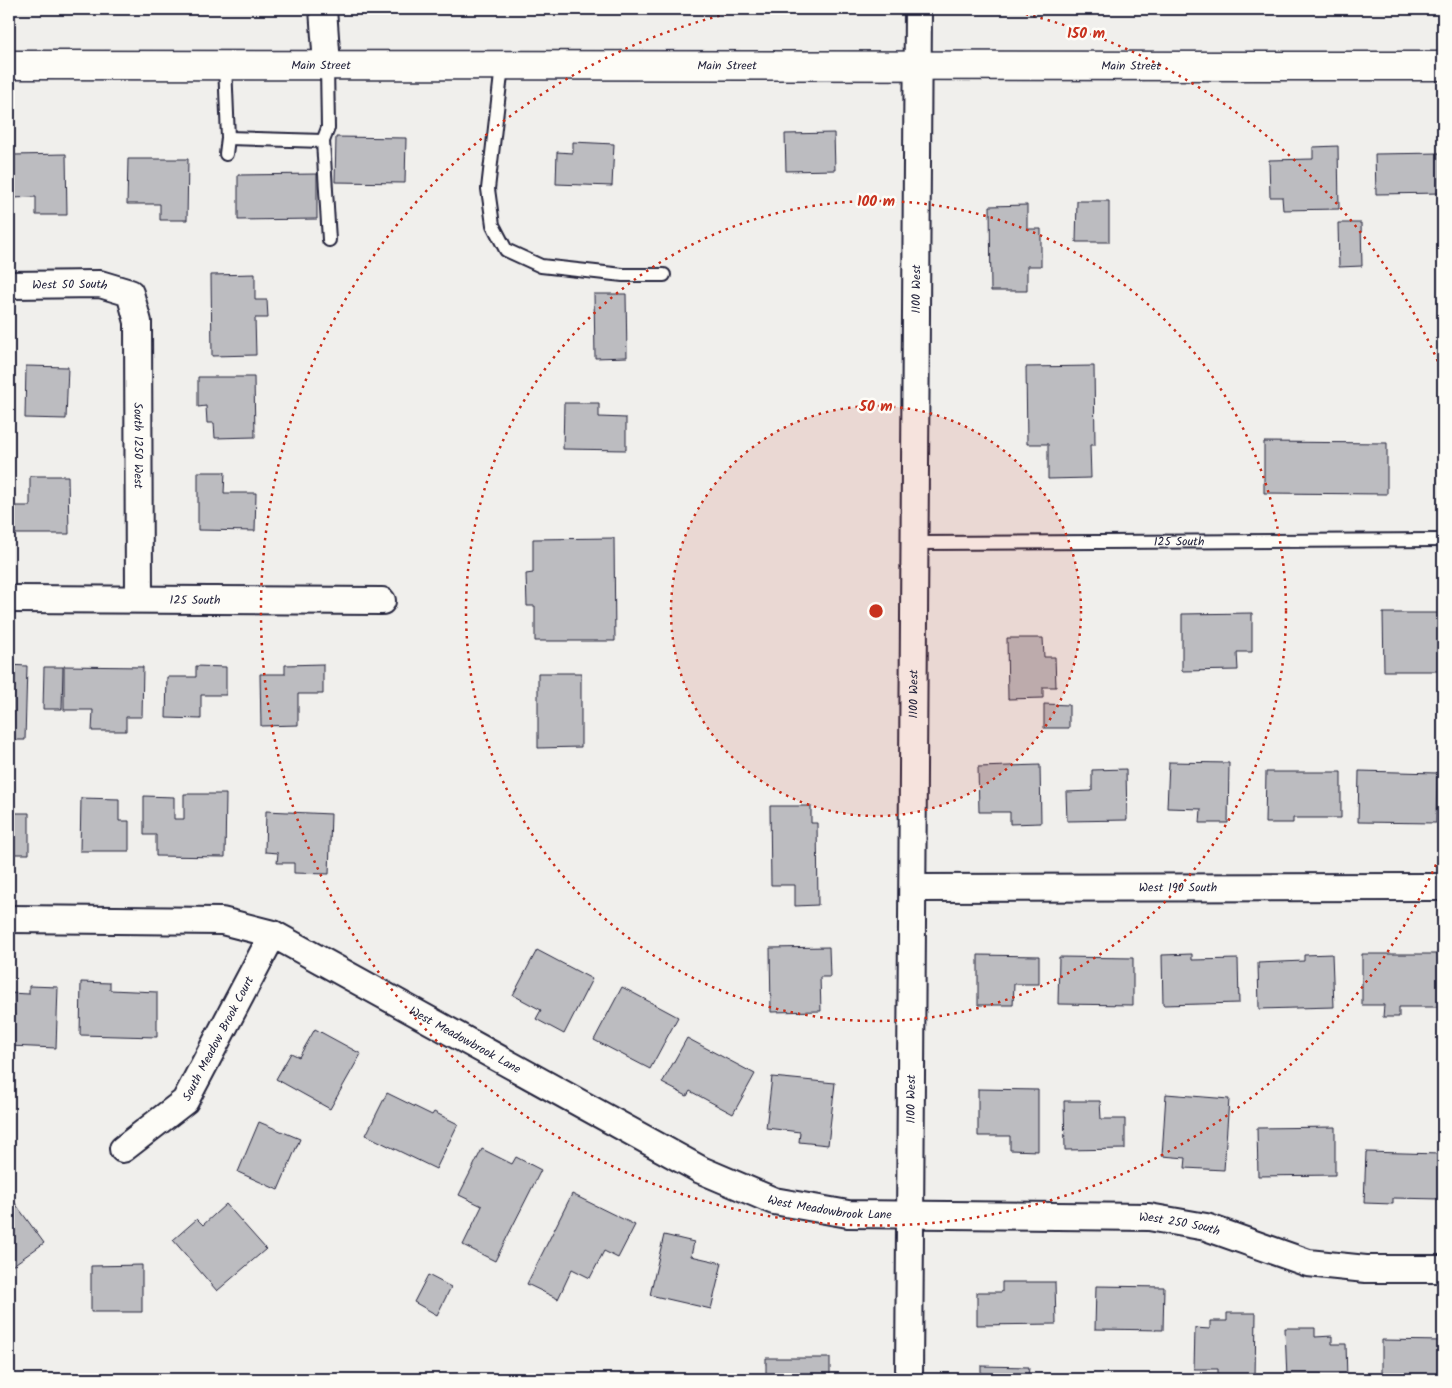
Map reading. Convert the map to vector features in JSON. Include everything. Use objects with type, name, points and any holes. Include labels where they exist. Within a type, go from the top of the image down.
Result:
[{"type":"main road","name":"Main Street","points":[[9,65],[1443,66]]},
{"type":"street","points":[[323,9],[327,65]]},
{"type":"street","name":"1100 West","points":[[909,1379],[918,9]]},
{"type":"street","name":"West 50 South","points":[[9,285],[100,284],[130,293]]},
{"type":"street","name":"South 1250 West","points":[[130,293],[138,322],[139,599]]},
{"type":"street","name":"125 South","points":[[9,599],[382,600]]},
{"type":"street","name":"West 190 South","points":[[913,888],[1443,888]]},
{"type":"street","name":"West Meadowbrook Lane","points":[[9,919],[222,922],[273,934],[701,1170],[774,1201],[848,1214],[910,1216]]},
{"type":"street","name":"South Meadow Brook Court","points":[[123,1150],[185,1101],[273,934]]},
{"type":"street","name":"West 250 South","points":[[910,1216],[1149,1217],[1206,1227],[1308,1263],[1366,1269],[1443,1269]]},
{"type":"lane","points":[[224,65],[228,138],[226,154]]},
{"type":"lane","points":[[327,65],[328,128],[323,141],[329,240]]},
{"type":"lane","points":[[502,66],[488,189],[493,225],[506,250],[541,266],[623,275],[664,275]]},
{"type":"lane","points":[[228,138],[323,141]]},
{"type":"lane","name":"125 South","points":[[915,543],[1443,540]]},
{"type":"building","points":[[834,133],[835,170],[786,171],[785,134]]},
{"type":"building","points":[[336,137],[406,138],[405,183],[335,182]]},
{"type":"building","points":[[573,142],[614,144],[612,186],[556,184],[557,152],[573,153]]},
{"type":"building","points":[[1338,146],[1339,209],[1283,210],[1282,197],[1270,197],[1269,160],[1313,159],[1313,147]]},
{"type":"building","points":[[1443,153],[1443,193],[1376,194],[1375,154]]},
{"type":"building","points":[[66,154],[67,215],[36,215],[36,197],[13,198],[13,155]]},
{"type":"building","points":[[128,159],[188,159],[187,220],[160,220],[160,204],[127,204]]},
{"type":"building","points":[[317,174],[317,219],[238,220],[238,175]]},
{"type":"building","points":[[1077,201],[1109,201],[1109,242],[1076,242]]},
{"type":"building","points":[[1027,205],[1027,229],[1041,229],[1041,266],[1027,266],[1027,291],[991,291],[990,206]]},
{"type":"building","points":[[1338,223],[1361,223],[1362,266],[1339,267]]},
{"type":"building","points":[[255,274],[255,300],[267,300],[268,318],[255,318],[256,355],[212,356],[211,275]]},
{"type":"building","points":[[594,294],[626,294],[627,357],[595,358]]},
{"type":"building","points":[[26,366],[68,367],[66,419],[25,418]]},
{"type":"building","points":[[1094,366],[1095,445],[1090,445],[1091,478],[1048,479],[1048,444],[1027,444],[1026,367]]},
{"type":"building","points":[[198,377],[254,377],[255,437],[215,438],[214,423],[207,423],[206,406],[198,407]]},
{"type":"building","points":[[564,403],[599,403],[599,417],[626,418],[626,450],[563,449]]},
{"type":"building","points":[[1264,442],[1387,443],[1387,494],[1264,493]]},
{"type":"building","points":[[198,472],[225,472],[224,493],[256,493],[255,531],[198,530]]},
{"type":"building","points":[[30,476],[68,476],[69,534],[9,534],[9,506],[30,506]]},
{"type":"building","points":[[614,538],[615,641],[535,641],[535,606],[527,606],[526,574],[533,573],[533,539]]},
{"type":"building","points":[[1252,613],[1252,652],[1237,652],[1238,670],[1182,671],[1182,614]]},
{"type":"building","points":[[1383,613],[1443,613],[1443,651],[1438,651],[1438,671],[1384,671]]},
{"type":"building","points":[[1007,638],[1043,638],[1044,657],[1055,657],[1056,687],[1043,687],[1043,698],[1008,699]]},
{"type":"building","points":[[323,664],[323,694],[298,694],[298,725],[261,726],[260,674],[285,674],[285,665]]},
{"type":"building","points":[[9,665],[27,666],[25,740],[9,740]]},
{"type":"building","points":[[64,666],[143,667],[142,717],[126,717],[126,731],[92,731],[93,710],[64,710]]},
{"type":"building","points":[[196,666],[226,667],[226,695],[201,695],[201,719],[166,718],[167,677],[196,677]]},
{"type":"building","points":[[44,667],[63,667],[62,709],[43,709]]},
{"type":"building","points":[[538,673],[581,673],[581,747],[538,748]]},
{"type":"building","points":[[1044,704],[1069,705],[1069,728],[1044,728]]},
{"type":"building","points":[[1169,762],[1229,763],[1228,823],[1200,823],[1201,809],[1167,808]]},
{"type":"building","points":[[1040,765],[1041,823],[1010,824],[1010,812],[979,812],[978,767]]},
{"type":"building","points":[[1126,769],[1127,820],[1067,821],[1066,792],[1092,791],[1092,770]]},
{"type":"building","points":[[1359,771],[1437,773],[1436,823],[1358,822]]},
{"type":"building","points":[[1266,772],[1341,772],[1341,818],[1293,818],[1293,823],[1265,823]]},
{"type":"building","points":[[184,794],[226,794],[225,857],[156,856],[156,835],[144,835],[144,796],[174,797],[174,819],[184,819]]},
{"type":"building","points":[[81,798],[119,799],[119,821],[129,821],[129,851],[80,851]]},
{"type":"building","points":[[770,806],[811,806],[811,823],[817,823],[818,905],[795,906],[795,885],[771,885]]},
{"type":"building","points":[[266,811],[331,814],[329,874],[294,873],[294,863],[277,863],[278,853],[265,852]]},
{"type":"building","points":[[9,813],[29,813],[29,854],[9,854]]},
{"type":"building","points":[[829,947],[830,977],[820,977],[821,1011],[771,1012],[770,948]]},
{"type":"building","points":[[537,950],[592,979],[564,1034],[536,1019],[541,1010],[513,995]]},
{"type":"building","points":[[1192,954],[1192,960],[1238,959],[1239,1003],[1163,1005],[1162,955]]},
{"type":"building","points":[[1332,954],[1334,1007],[1259,1009],[1258,963],[1304,961],[1304,955]]},
{"type":"building","points":[[1362,954],[1440,954],[1440,1007],[1399,1007],[1399,1017],[1383,1017],[1384,1005],[1362,1005]]},
{"type":"building","points":[[978,955],[1039,956],[1039,984],[1014,984],[1013,1005],[978,1005]]},
{"type":"building","points":[[1059,957],[1133,958],[1133,1005],[1058,1004]]},
{"type":"building","points":[[81,982],[110,983],[110,990],[157,992],[157,1037],[80,1035]]},
{"type":"building","points":[[29,986],[58,987],[56,1048],[9,1046],[9,993],[29,994]]},
{"type":"building","points":[[622,987],[678,1017],[650,1069],[594,1040]]},
{"type":"building","points":[[315,1029],[361,1054],[330,1109],[276,1079],[291,1053],[299,1057]]},
{"type":"building","points":[[687,1038],[755,1074],[733,1114],[690,1091],[687,1096],[662,1083]]},
{"type":"building","points":[[772,1077],[835,1083],[828,1145],[799,1142],[800,1132],[766,1128]]},
{"type":"building","points":[[978,1089],[1038,1090],[1038,1151],[1010,1150],[1010,1136],[978,1136]]},
{"type":"building","points":[[387,1093],[432,1115],[434,1112],[458,1124],[436,1169],[366,1135]]},
{"type":"building","points":[[1166,1094],[1229,1099],[1224,1170],[1185,1168],[1186,1158],[1162,1156]]},
{"type":"building","points":[[1064,1101],[1100,1101],[1101,1119],[1125,1119],[1125,1149],[1065,1150]]},
{"type":"building","points":[[259,1122],[300,1139],[278,1190],[238,1172]]},
{"type":"building","points":[[1335,1127],[1335,1175],[1258,1176],[1257,1128]]},
{"type":"building","points":[[482,1149],[512,1164],[516,1157],[541,1170],[495,1261],[463,1245],[482,1206],[459,1195]]},
{"type":"building","points":[[1366,1152],[1440,1154],[1440,1199],[1393,1198],[1393,1204],[1364,1203]]},
{"type":"building","points":[[572,1194],[635,1225],[618,1258],[604,1251],[590,1278],[572,1269],[558,1299],[527,1284]]},
{"type":"building","points":[[9,1195],[44,1243],[9,1268]]},
{"type":"building","points":[[226,1204],[266,1249],[217,1291],[173,1240],[197,1219],[203,1225]]},
{"type":"building","points":[[664,1235],[694,1242],[691,1256],[722,1263],[711,1309],[650,1295]]},
{"type":"building","points":[[142,1265],[142,1312],[91,1312],[91,1266]]},
{"type":"building","points":[[428,1275],[451,1287],[437,1315],[414,1302]]},
{"type":"building","points":[[1002,1282],[1055,1282],[1056,1324],[977,1325],[977,1292],[1002,1292]]},
{"type":"building","points":[[1096,1286],[1164,1287],[1163,1330],[1095,1329]]},
{"type":"building","points":[[1227,1313],[1256,1313],[1255,1379],[1218,1379],[1218,1369],[1194,1369],[1195,1328],[1210,1329],[1210,1321],[1227,1321]]},
{"type":"building","points":[[1285,1328],[1315,1328],[1315,1337],[1332,1336],[1332,1344],[1346,1344],[1347,1379],[1287,1379]]},
{"type":"building","points":[[1382,1340],[1443,1341],[1443,1379],[1382,1379]]},
{"type":"building","points":[[766,1358],[830,1358],[830,1379],[766,1379]]},
{"type":"building","points":[[981,1366],[1029,1367],[1028,1379],[981,1379]]}]
